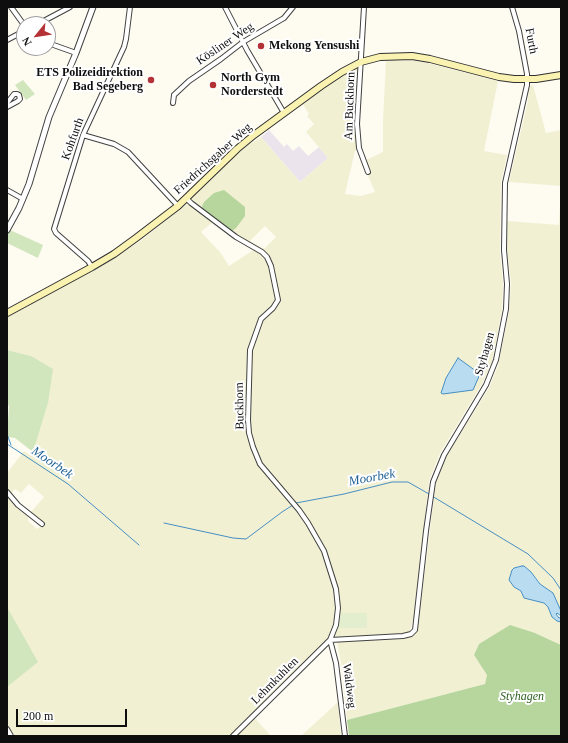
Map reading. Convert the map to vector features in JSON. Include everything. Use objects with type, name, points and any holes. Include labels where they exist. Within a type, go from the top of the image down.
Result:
[{"type":"main road","name":"Friedrichsgaber Weg","points":[[7,313],[92,267],[149,230],[178,206],[237,150],[321,86],[342,72],[361,62],[380,57],[412,56],[499,77],[527,80],[561,75]]},
{"type":"street","points":[[11,7],[18,16]]},
{"type":"street","points":[[53,16],[70,7]]},
{"type":"street","points":[[7,230],[29,184],[49,117],[94,7]]},
{"type":"street","name":"Kohfurth","points":[[92,267],[88,261],[56,233],[54,229],[83,135],[124,47],[130,7]]},
{"type":"street","points":[[225,7],[242,42],[284,113]]},
{"type":"street","name":"Kösliner Weg","points":[[173,103],[174,95],[189,81],[221,59],[242,42],[284,18],[293,7]]},
{"type":"street","name":"Am Buckhorn","points":[[364,7],[357,124],[358,142],[368,172]]},
{"type":"street","name":"Furth","points":[[512,7],[519,31],[527,80]]},
{"type":"street","points":[[7,40],[16,35]]},
{"type":"street","points":[[56,46],[76,53]]},
{"type":"street","name":"Styhagen","points":[[330,640],[403,636],[411,634],[415,630],[433,482],[444,455],[486,386],[496,360],[506,309],[507,284],[504,250],[505,183],[524,103],[527,80]]},
{"type":"street","points":[[7,103],[14,94],[19,96],[20,99],[18,101],[7,107]]},
{"type":"street","points":[[83,135],[114,144],[128,152],[178,206]]},
{"type":"street","points":[[7,190],[23,199]]},
{"type":"street","name":"Buckhorn","points":[[186,198],[236,237],[262,252],[271,266],[278,300],[273,308],[261,319],[250,350],[248,425],[253,447],[260,464],[308,523],[324,551],[331,569],[336,590],[338,608],[336,625],[330,640]]},
{"type":"street","points":[[7,492],[18,504],[42,524]]},
{"type":"street","name":"Lehmkuhlen","points":[[233,736],[330,640]]},
{"type":"street","name":"Waldweg","points":[[330,640],[336,663],[345,736]]},
{"type":"street","points":[[7,729],[11,736]]},
{"type":"shaded area","points":[[397,59],[424,62],[498,81],[484,151],[507,155],[501,182],[500,252],[503,284],[502,310],[492,362],[482,384],[440,453],[429,481],[414,617],[410,631],[403,634],[337,637],[326,641],[252,715],[271,736],[7,736],[7,496],[13,504],[28,517],[28,521],[37,529],[44,524],[30,513],[44,497],[29,484],[21,493],[15,489],[11,494],[7,490],[7,473],[24,451],[31,456],[48,403],[31,356],[7,350],[7,316],[99,267],[139,242],[187,204],[192,197],[242,149],[261,137],[300,182],[328,158],[306,132],[314,124],[307,116],[309,114],[302,103],[335,80],[363,65],[359,123],[361,149],[355,151],[345,194],[361,196],[375,192],[362,162],[383,152],[386,60]],"holes":[[[213,222],[234,239],[255,249],[229,266],[220,252],[201,232]],[[265,226],[276,237],[264,249],[250,241]]]},
{"type":"shaded area","points":[[533,85],[546,133],[561,130],[561,186],[509,182],[528,101],[529,86]]},
{"type":"shaded area","points":[[269,130],[284,147],[287,144],[293,151],[299,146],[308,156],[319,147],[328,158],[300,182],[261,137]]},
{"type":"shaded area","points":[[561,186],[561,611],[555,598],[524,566],[517,567],[514,587],[521,591],[524,598],[544,603],[548,607],[551,616],[557,621],[561,622],[561,645],[535,633],[479,644],[474,655],[487,675],[485,684],[347,720],[341,663],[337,641],[404,639],[414,635],[417,632],[436,483],[447,455],[489,388],[498,366],[509,311],[511,283],[507,250],[507,221],[559,225]]},
{"type":"shaded area","points":[[338,702],[341,736],[301,736]]},
{"type":"green space","points":[[23,80],[35,94],[26,100],[15,85]]},
{"type":"green space","points":[[224,190],[245,207],[245,216],[232,231],[203,210],[202,206],[204,202],[214,193]]},
{"type":"green space","points":[[10,230],[43,245],[38,258],[7,243],[7,235]]},
{"type":"green space","points":[[7,350],[31,356],[53,369],[48,403],[33,452],[15,438],[7,437],[9,406],[7,404]]},
{"type":"green space","points":[[7,607],[38,662],[7,687]]},
{"type":"green space","points":[[341,613],[367,613],[367,628],[338,628]]},
{"type":"green space","name":"Styhagen","points":[[510,625],[535,633],[561,645],[561,736],[349,736],[347,720],[485,684],[487,675],[474,655],[479,644]]},
{"type":"water","points":[[458,358],[480,374],[473,390],[443,394],[441,393],[446,378]]},
{"type":"water","points":[[522,566],[531,572],[540,584],[553,593],[561,611],[561,616],[557,613],[556,614],[559,618],[561,617],[561,622],[552,617],[548,607],[544,603],[524,598],[521,591],[514,587],[509,580],[512,570]]},
{"type":"waterway","points":[[7,434],[11,445]]},
{"type":"waterway","name":"Moorbek","points":[[7,444],[68,484],[139,545]]},
{"type":"waterway","name":"Moorbek","points":[[296,503],[344,494],[392,482],[408,482],[429,494]]},
{"type":"waterway","name":"Moorbek","points":[[432,496],[528,554],[553,578],[561,590]]},
{"type":"waterway","name":"Moorbek","points":[[164,523],[233,538],[246,539],[293,505]]},
{"type":"place","name":"Mekong Yensushi","points":[[261,46]]},
{"type":"place","name":"ETS Polizeidirektion Bad Segeberg","points":[[151,80]]},
{"type":"place","name":"North Gym Norderstedt","points":[[213,85]]}]
